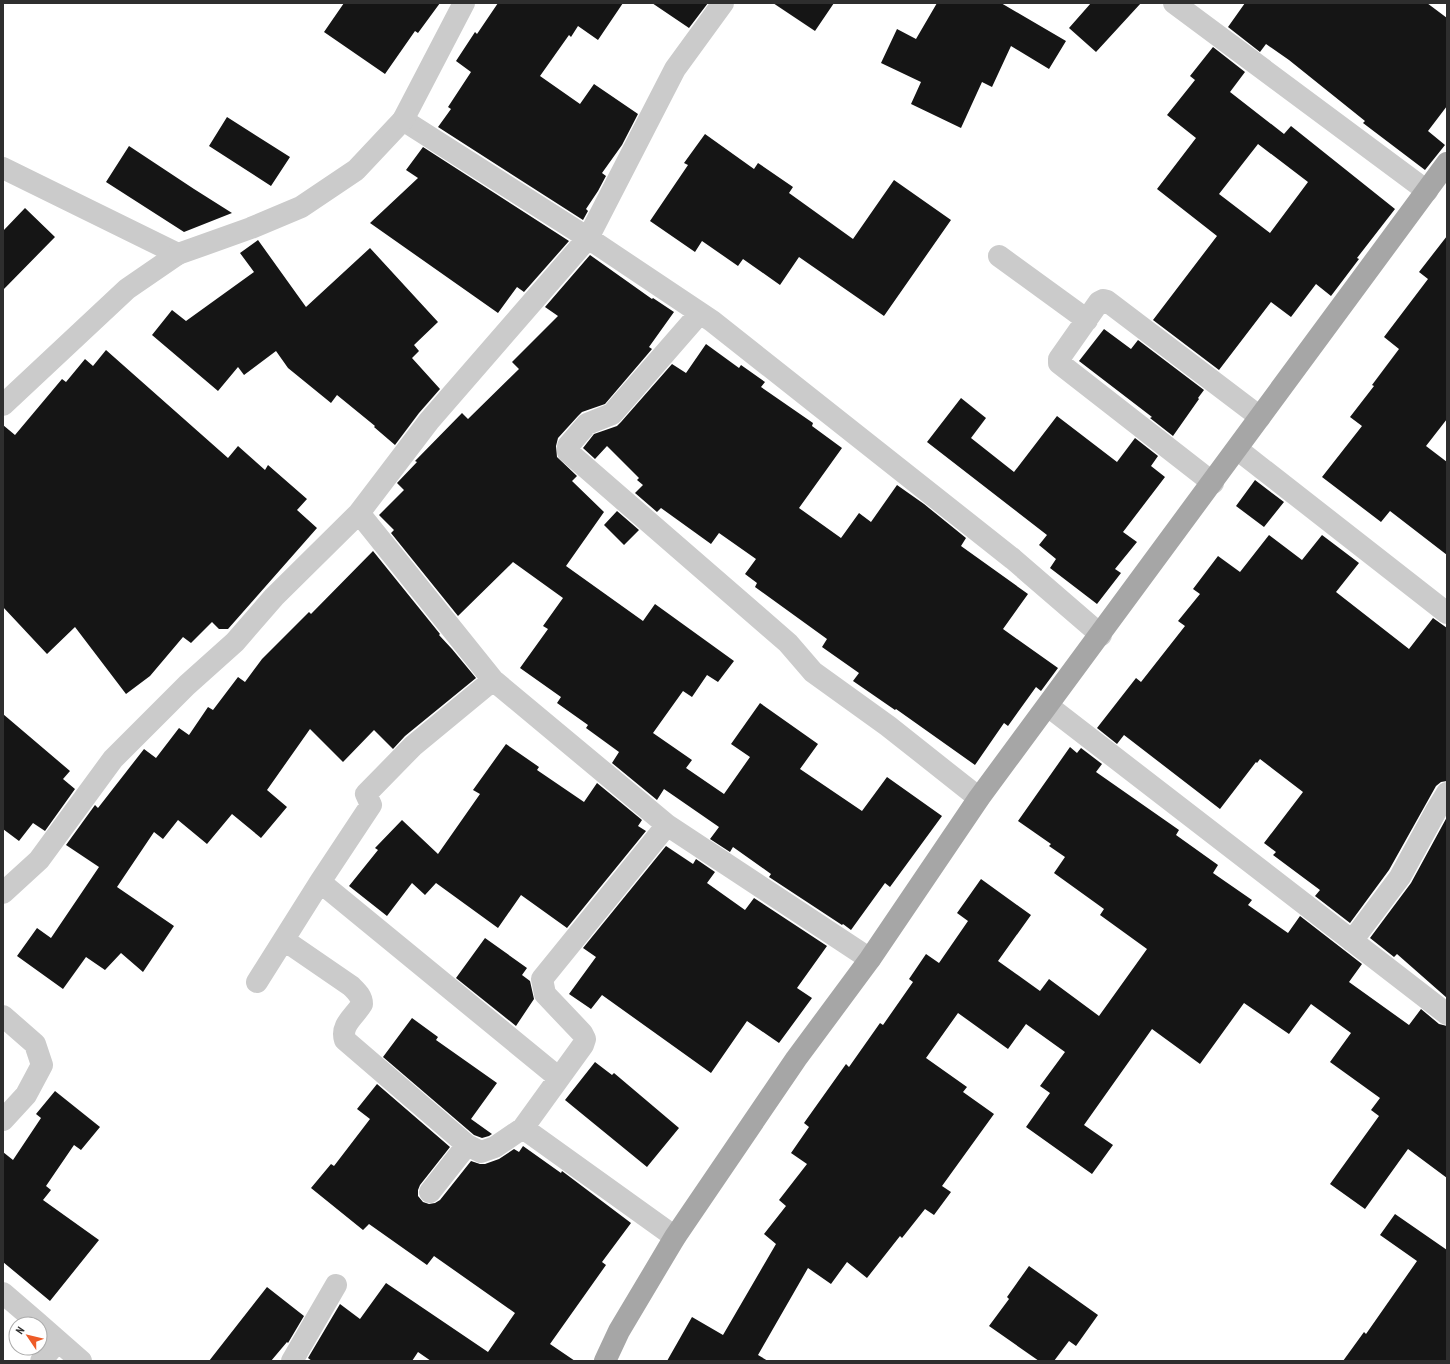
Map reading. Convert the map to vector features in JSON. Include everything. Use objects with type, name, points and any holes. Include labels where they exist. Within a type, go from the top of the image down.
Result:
[{"type":"main road","points":[[604,1361],[619,1331],[675,1237],[796,1059],[870,959],[979,798],[1101,635],[1260,416],[1447,163]]},
{"type":"street","points":[[3,405],[127,289],[178,254],[251,228],[301,207],[356,170],[403,120],[464,3]]},
{"type":"street","points":[[3,893],[39,860],[113,759],[187,685],[235,642],[274,597],[359,513],[429,421],[588,238],[675,69],[722,3]]},
{"type":"street","points":[[1174,3],[1427,191]]},
{"type":"street","points":[[403,120],[588,238],[700,312],[1013,559],[1101,635]]},
{"type":"street","points":[[3,168],[178,254]]},
{"type":"street","points":[[999,256],[1087,320]]},
{"type":"street","points":[[1213,482],[1059,363],[1059,359],[1099,302],[1103,300],[1107,301],[1260,416]]},
{"type":"street","points":[[700,312],[612,414],[586,425],[568,446],[568,452],[788,643],[814,672],[888,726],[979,798]]},
{"type":"street","points":[[1237,449],[1447,613]]},
{"type":"street","points":[[359,513],[493,680],[667,825],[870,959]]},
{"type":"street","points":[[257,982],[371,805],[366,794],[413,746],[493,680]]},
{"type":"street","points":[[1048,706],[1447,1014]]},
{"type":"street","points":[[1352,941],[1400,877],[1447,793]]},
{"type":"street","points":[[284,940],[351,986],[358,993],[362,1004],[344,1029],[345,1040],[467,1145],[480,1152],[494,1147],[522,1128],[580,1050],[585,1039],[574,1024],[545,994],[542,979],[667,825]]},
{"type":"street","points":[[320,882],[559,1078]]},
{"type":"street","points":[[3,1016],[35,1044],[42,1065],[26,1095],[3,1120]]},
{"type":"street","points":[[522,1128],[675,1237]]},
{"type":"street","points":[[430,1192],[467,1145]]},
{"type":"street","points":[[292,1361],[336,1285]]},
{"type":"street","points":[[3,1293],[29,1316]]},
{"type":"street","points":[[48,1333],[81,1361]]},
{"type":"street","points":[[41,1361],[58,1341]]},
{"type":"building","points":[[344,3],[440,3],[418,33],[415,31],[385,74],[324,32]]},
{"type":"building","points":[[498,3],[623,3],[598,40],[578,26],[571,37],[569,35],[540,76],[580,104],[594,84],[638,114],[622,145],[602,173],[606,176],[586,209],[588,211],[583,220],[438,127],[451,109],[448,107],[471,72],[456,61],[475,32],[477,34]]},
{"type":"building","points":[[652,3],[708,3],[689,28]]},
{"type":"building","points":[[773,3],[834,3],[815,31]]},
{"type":"building","points":[[937,3],[1001,3],[1066,41],[1049,69],[1011,46],[992,87],[982,82],[961,128],[911,104],[921,82],[881,63],[897,29],[916,39]]},
{"type":"building","points":[[1091,3],[1141,3],[1096,52],[1069,28]]},
{"type":"building","points":[[1245,3],[1427,3],[1447,18],[1447,106],[1428,131],[1445,145],[1425,170],[1363,123],[1365,121],[1289,60],[1266,44],[1260,52],[1228,27]]},
{"type":"building","points":[[1213,47],[1245,72],[1230,92],[1284,134],[1291,126],[1395,209],[1357,258],[1359,259],[1331,296],[1316,284],[1291,317],[1271,302],[1219,370],[1153,320],[1217,236],[1157,189],[1196,138],[1167,115],[1195,80],[1190,76]],"holes":[[[1258,144],[1308,182],[1270,233],[1219,194]]]},
{"type":"building","points":[[227,117],[290,157],[271,186],[209,146]]},
{"type":"building","points":[[705,134],[754,169],[758,163],[793,187],[789,193],[853,239],[894,180],[951,220],[884,316],[799,257],[780,285],[743,259],[738,266],[702,241],[695,252],[650,221],[688,165],[684,163]]},
{"type":"building","points":[[129,146],[232,213],[184,232],[106,182]]},
{"type":"building","points":[[423,147],[569,241],[524,292],[517,287],[498,313],[370,223],[418,178],[406,170]]},
{"type":"building","points":[[25,208],[55,237],[3,290],[3,231]]},
{"type":"building","points":[[1447,236],[1447,419],[1426,446],[1447,462],[1447,555],[1390,511],[1381,522],[1322,477],[1362,426],[1350,417],[1374,386],[1372,385],[1399,349],[1384,337],[1428,279],[1419,272]]},
{"type":"building","points":[[258,240],[306,307],[370,248],[438,322],[414,345],[419,351],[412,358],[440,389],[419,413],[395,445],[374,427],[375,426],[337,395],[331,403],[288,368],[276,351],[244,375],[238,367],[218,391],[152,335],[172,310],[186,321],[254,272],[240,253]]},
{"type":"building","points":[[590,255],[652,299],[653,298],[674,312],[649,347],[652,349],[605,404],[582,412],[558,438],[556,446],[557,457],[577,476],[572,481],[604,512],[566,566],[643,621],[655,604],[734,661],[718,682],[707,675],[692,697],[683,691],[653,733],[692,760],[686,768],[724,794],[750,757],[731,744],[760,703],[818,744],[800,769],[862,811],[887,777],[942,816],[890,887],[885,883],[851,930],[769,877],[771,874],[733,847],[730,852],[710,839],[719,827],[664,789],[657,800],[612,763],[619,752],[586,728],[588,725],[557,703],[561,697],[520,668],[548,629],[543,626],[563,598],[513,562],[458,616],[391,533],[394,530],[379,515],[404,490],[397,483],[417,462],[415,461],[462,413],[468,419],[519,369],[512,362],[558,316],[545,307]]},
{"type":"building","points":[[1104,329],[1131,349],[1138,340],[1204,390],[1173,436],[1150,418],[1152,417],[1079,361]]},
{"type":"building","points":[[706,344],[739,368],[741,365],[765,382],[761,387],[813,423],[812,426],[842,448],[799,508],[841,538],[859,513],[871,522],[897,485],[924,504],[966,538],[961,546],[1028,594],[1003,629],[1058,668],[1041,691],[1036,687],[1008,726],[1004,723],[975,765],[896,709],[895,710],[853,681],[859,673],[822,647],[827,639],[755,587],[757,583],[745,574],[756,559],[719,533],[711,544],[661,508],[657,512],[635,493],[643,485],[637,480],[639,478],[607,446],[595,459],[583,448],[594,434],[617,426],[672,364],[686,373]]},
{"type":"building","points":[[106,350],[228,458],[238,446],[265,470],[268,465],[307,499],[297,510],[317,528],[228,629],[219,629],[212,622],[191,643],[183,637],[150,676],[126,694],[75,627],[47,654],[3,607],[3,425],[15,435],[62,379],[66,382],[85,359],[93,366]]},
{"type":"building","points":[[961,398],[986,418],[971,438],[1014,472],[1057,416],[1117,462],[1135,438],[1158,456],[1151,466],[1165,477],[1123,532],[1137,542],[1115,569],[1121,573],[1097,604],[1050,568],[1056,559],[1039,545],[1047,535],[927,442]]},
{"type":"building","points":[[1255,480],[1284,502],[1264,527],[1236,506]]},
{"type":"building","points":[[617,511],[639,530],[624,545],[604,525]]},
{"type":"building","points":[[1269,535],[1302,560],[1322,535],[1359,563],[1336,592],[1409,649],[1433,618],[1447,628],[1447,781],[1441,782],[1436,786],[1389,870],[1350,923],[1315,896],[1320,890],[1273,855],[1276,852],[1264,843],[1303,792],[1260,759],[1257,763],[1256,762],[1220,809],[1124,735],[1117,744],[1097,728],[1136,678],[1141,682],[1185,626],[1178,621],[1200,594],[1193,589],[1218,556],[1240,572]]},
{"type":"building","points":[[373,551],[440,634],[439,635],[476,678],[405,736],[393,749],[374,730],[343,762],[310,729],[267,790],[287,807],[261,838],[232,814],[207,844],[178,820],[163,839],[154,832],[117,887],[174,926],[143,972],[121,953],[105,970],[86,957],[63,989],[17,956],[37,928],[51,938],[99,867],[66,845],[95,805],[98,808],[144,749],[156,758],[179,728],[189,735],[208,707],[213,710],[238,677],[245,682],[262,659],[309,612],[311,614]]},
{"type":"building","points":[[3,714],[70,771],[63,779],[75,789],[45,831],[33,823],[19,841],[3,829]]},
{"type":"building","points":[[506,744],[539,767],[537,770],[584,802],[597,783],[642,820],[638,826],[646,831],[567,928],[521,895],[498,928],[436,883],[425,895],[412,883],[387,916],[349,886],[378,850],[375,848],[402,820],[438,854],[480,794],[473,790]]},
{"type":"building","points":[[1070,747],[1077,753],[1081,748],[1102,764],[1096,772],[1179,830],[1176,835],[1218,865],[1213,873],[1252,900],[1248,905],[1288,933],[1300,916],[1362,964],[1349,982],[1409,1025],[1421,1009],[1439,1024],[1447,1026],[1447,1178],[1408,1149],[1365,1209],[1330,1184],[1379,1116],[1371,1110],[1380,1098],[1330,1062],[1351,1033],[1311,1004],[1289,1034],[1244,1003],[1200,1064],[1152,1029],[1084,1125],[1113,1145],[1092,1174],[1026,1127],[1050,1093],[1040,1086],[1065,1052],[1026,1024],[1008,1049],[958,1013],[926,1058],[967,1087],[963,1092],[994,1114],[942,1186],[951,1192],[934,1215],[925,1209],[902,1238],[900,1236],[867,1278],[847,1262],[831,1284],[808,1268],[758,1355],[768,1361],[667,1361],[692,1317],[723,1335],[776,1244],[764,1234],[786,1206],[779,1200],[807,1164],[791,1153],[809,1127],[804,1123],[846,1064],[849,1067],[880,1023],[883,1025],[913,982],[909,979],[926,954],[939,963],[968,921],[957,913],[981,879],[1031,915],[998,961],[1040,991],[1049,979],[1099,1016],[1147,949],[1100,915],[1104,909],[1054,873],[1065,857],[1049,846],[1051,844],[1018,821]]},
{"type":"building","points":[[1447,817],[1447,998],[1397,954],[1394,957],[1370,938],[1411,883]]},
{"type":"building","points":[[666,846],[693,864],[696,859],[715,872],[707,883],[745,910],[754,898],[827,946],[797,988],[812,998],[779,1043],[747,1021],[711,1073],[602,995],[591,1009],[569,994],[596,957],[583,948]]},
{"type":"building","points":[[485,938],[527,968],[522,975],[530,981],[534,999],[516,1026],[456,978]]},
{"type":"building","points":[[412,1018],[438,1037],[436,1040],[497,1083],[471,1119],[492,1134],[482,1138],[474,1135],[383,1057]]},
{"type":"building","points":[[595,1062],[612,1075],[614,1073],[679,1128],[647,1167],[565,1100]]},
{"type":"building","points":[[377,1084],[450,1147],[420,1185],[418,1196],[423,1202],[429,1204],[440,1200],[471,1161],[485,1164],[499,1159],[514,1149],[519,1152],[523,1146],[561,1173],[562,1171],[631,1223],[602,1262],[606,1265],[550,1344],[575,1361],[431,1361],[418,1352],[412,1361],[312,1361],[308,1358],[340,1304],[360,1319],[386,1283],[488,1352],[515,1313],[434,1256],[427,1265],[369,1224],[363,1230],[311,1188],[331,1164],[334,1166],[370,1119],[357,1109]]},
{"type":"building","points":[[55,1091],[100,1127],[81,1150],[74,1145],[46,1186],[51,1190],[43,1200],[99,1240],[50,1301],[3,1262],[3,1152],[13,1160],[41,1118],[36,1114]]},
{"type":"building","points":[[1395,1214],[1447,1250],[1447,1361],[1343,1361],[1364,1332],[1366,1334],[1417,1261],[1380,1235]]},
{"type":"building","points":[[1029,1266],[1098,1315],[1076,1346],[1069,1341],[1054,1361],[1039,1361],[989,1326],[1009,1299],[1007,1297]]},
{"type":"building","points":[[267,1287],[304,1316],[288,1343],[287,1342],[271,1361],[209,1361]]}]
